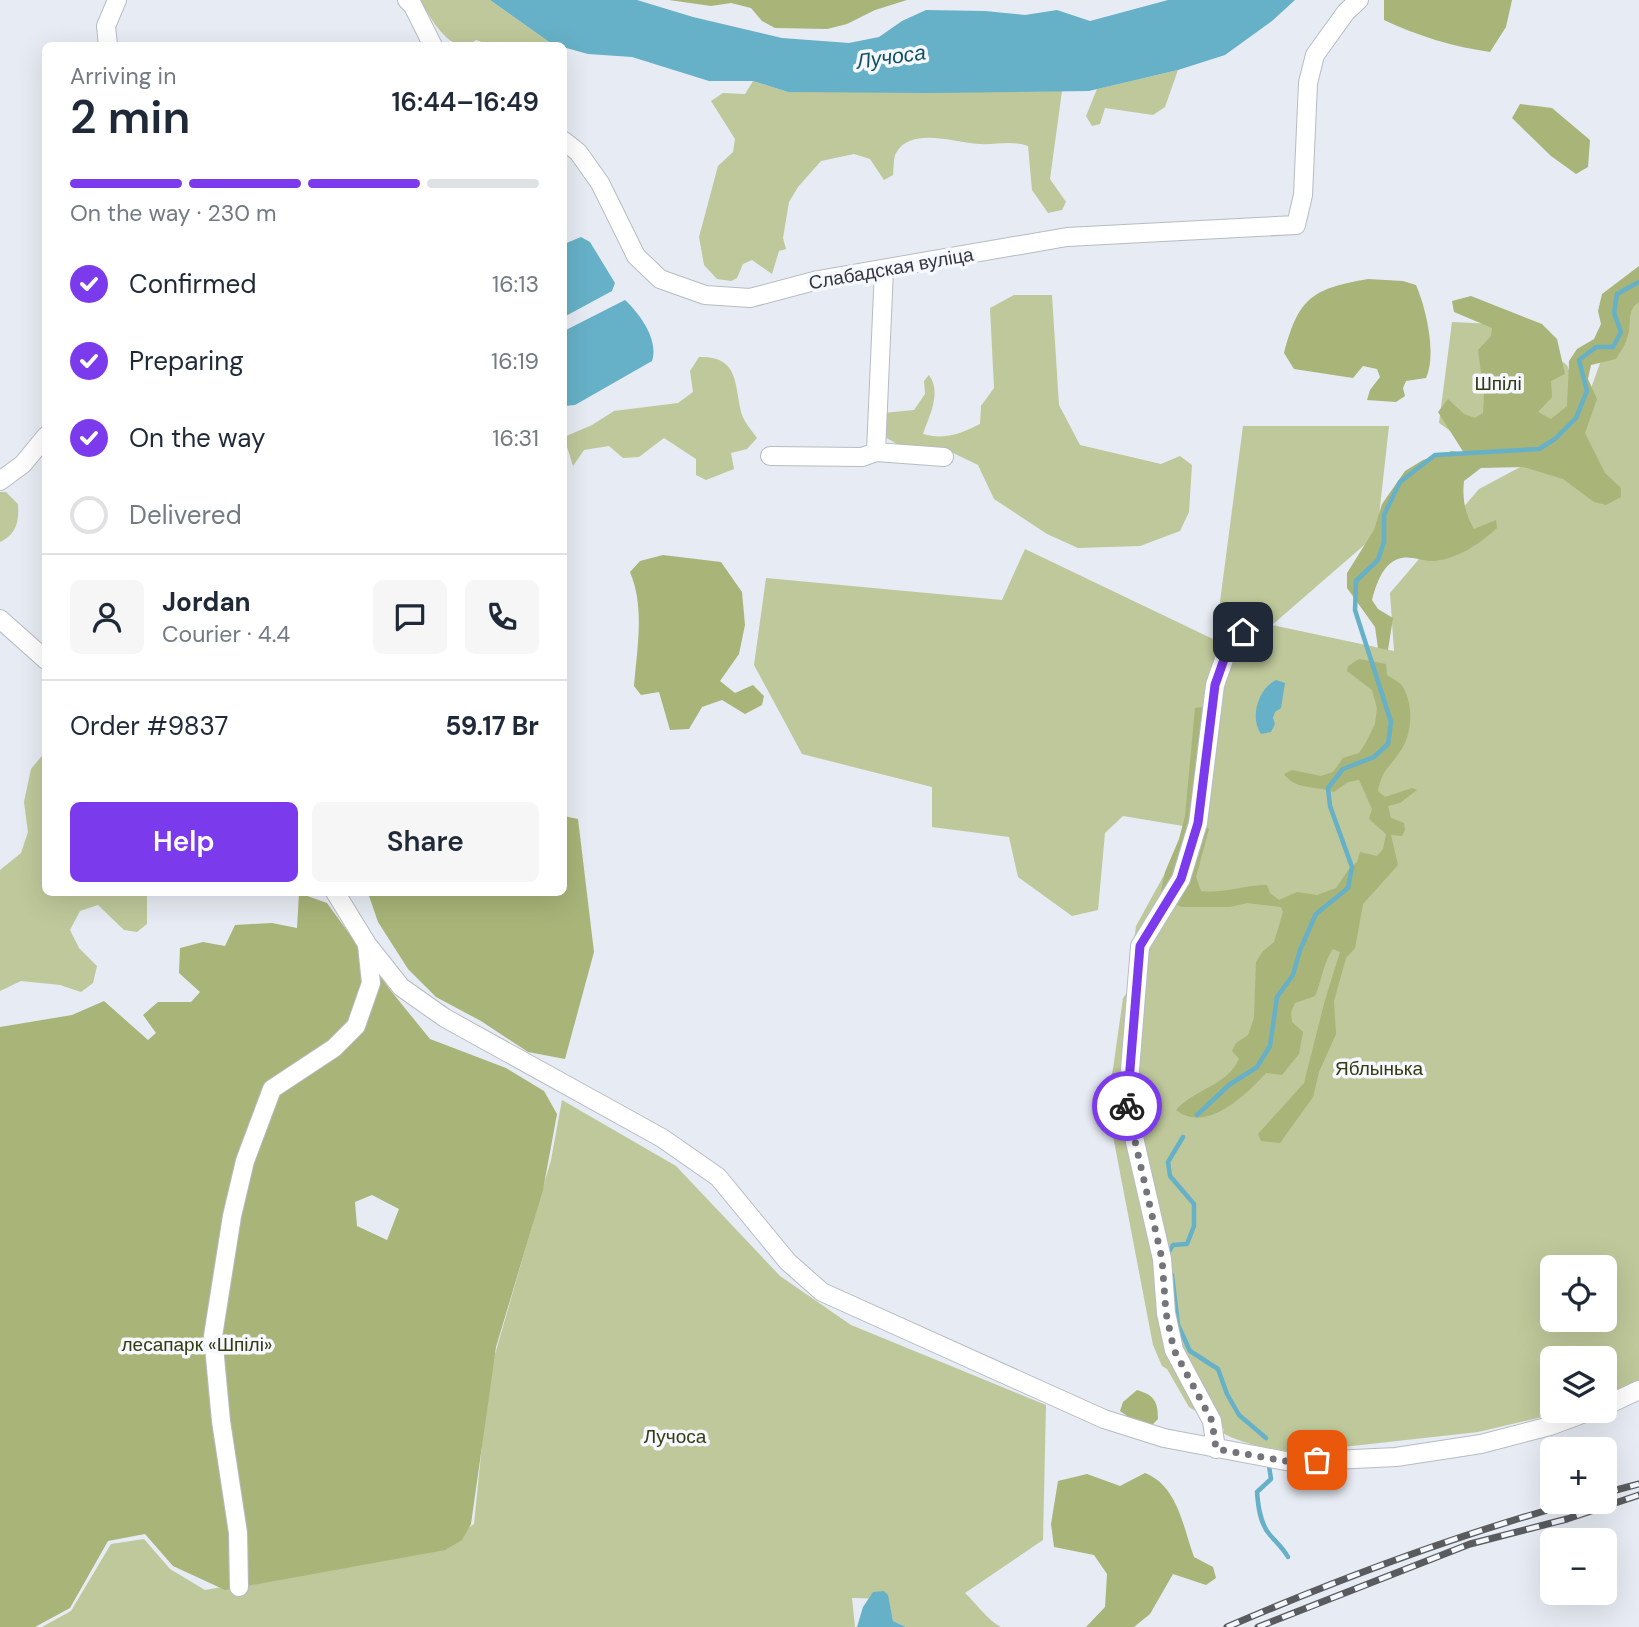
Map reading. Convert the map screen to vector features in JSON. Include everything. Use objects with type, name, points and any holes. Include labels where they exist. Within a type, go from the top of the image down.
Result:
[{"type":"street","points":[[108,42],[106,26],[117,0]]},
{"type":"street","points":[[407,0],[413,6],[431,42]]},
{"type":"street","name":"Слабадская вуліца","points":[[567,143],[578,152],[600,183],[636,256],[660,279],[705,295],[750,299],[818,280],[1067,237],[1296,225],[1303,195],[1308,83],[1315,55],[1346,12],[1359,0]]},
{"type":"street","points":[[876,452],[884,269]]},
{"type":"street","points":[[0,481],[23,464],[42,441]]},
{"type":"street","points":[[770,456],[848,457],[876,452],[944,457]]},
{"type":"street","points":[[0,619],[42,656]]},
{"type":"street","points":[[1216,1449],[1212,1421],[1174,1350],[1166,1313],[1162,1259],[1126,1107],[1140,946],[1181,879],[1198,823],[1215,685],[1228,648],[1243,632]]},
{"type":"street","points":[[337,896],[367,944],[401,987],[445,1018],[662,1138],[718,1177],[788,1262],[822,1292],[1104,1419],[1164,1438],[1291,1462],[1396,1457],[1482,1444],[1558,1423]]},
{"type":"street","points":[[239,1587],[238,1533],[221,1421],[213,1336],[232,1216],[245,1161],[272,1089],[334,1048],[356,1026],[371,983],[367,944]]},
{"type":"street","points":[[1617,1400],[1639,1390]]},
{"type":"green space","points":[[419,0],[490,0],[549,42],[454,42],[436,26]]},
{"type":"green space","points":[[669,0],[907,0],[875,10],[847,24],[827,29],[775,28],[762,21],[751,8],[731,3],[711,6]]},
{"type":"green space","points":[[1384,0],[1512,0],[1506,27],[1490,52],[1436,40],[1384,20]]},
{"type":"green space","points":[[1178,70],[1165,107],[1153,115],[1105,108],[1100,124],[1092,126],[1086,116],[1097,89]]},
{"type":"green space","points":[[753,81],[788,92],[1062,91],[1050,179],[1066,202],[1062,210],[1048,213],[1032,190],[1028,146],[1010,143],[979,144],[934,138],[912,140],[896,153],[893,175],[884,180],[870,159],[854,154],[821,161],[798,187],[789,202],[783,238],[786,249],[779,251],[772,274],[752,260],[743,264],[737,278],[731,281],[717,279],[704,265],[699,237],[718,166],[733,152],[735,139],[711,101],[723,93],[745,94]]},
{"type":"green space","points":[[1520,104],[1552,108],[1590,140],[1588,167],[1576,174],[1551,156],[1512,118]]},
{"type":"green space","points":[[1639,266],[1639,302],[1632,310],[1625,344],[1616,359],[1591,365],[1588,379],[1597,399],[1585,433],[1605,473],[1621,488],[1621,497],[1606,505],[1594,502],[1563,479],[1523,467],[1481,468],[1464,481],[1466,512],[1474,529],[1496,520],[1497,528],[1476,545],[1452,557],[1435,561],[1402,558],[1395,560],[1385,569],[1372,600],[1378,609],[1393,618],[1388,650],[1378,648],[1375,627],[1347,588],[1347,573],[1374,530],[1382,504],[1405,471],[1423,460],[1452,451],[1464,453],[1438,412],[1448,399],[1464,414],[1475,418],[1483,413],[1484,395],[1478,350],[1491,336],[1492,328],[1454,312],[1452,301],[1471,296],[1542,324],[1557,339],[1565,374],[1551,381],[1552,397],[1538,412],[1551,419],[1567,406],[1569,361],[1577,349],[1594,339],[1601,324],[1598,311],[1602,294]]},
{"type":"green space","name":"Яблынька","points":[[1639,274],[1639,1381],[1617,1392],[1617,1346],[1540,1346],[1540,1418],[1478,1432],[1343,1447],[1318,1453],[1248,1443],[1223,1433],[1224,1429],[1189,1407],[1167,1369],[1162,1366],[1153,1345],[1109,1115],[1110,1107],[1104,1105],[1113,1069],[1123,998],[1127,993],[1136,926],[1181,844],[1183,826],[1123,816],[1105,833],[1098,910],[1072,916],[1018,877],[1009,837],[932,827],[932,787],[802,754],[754,665],[766,578],[1002,600],[1025,549],[1215,640],[1243,426],[1389,426],[1377,534],[1272,625],[1394,651],[1390,593],[1479,489],[1543,455],[1580,419],[1608,341]]},
{"type":"green space","points":[[1368,279],[1403,281],[1416,285],[1426,318],[1430,357],[1426,378],[1406,381],[1403,388],[1405,396],[1396,402],[1367,400],[1370,390],[1380,377],[1377,369],[1363,366],[1353,378],[1294,369],[1284,353],[1296,319],[1311,299],[1333,287]]},
{"type":"green space","points":[[1014,295],[1052,295],[1059,405],[1080,445],[1161,464],[1180,456],[1192,465],[1189,512],[1180,531],[1140,546],[1078,548],[1047,534],[994,499],[978,465],[947,450],[897,444],[885,437],[883,413],[914,410],[925,394],[924,381],[929,375],[933,382],[934,397],[923,434],[952,435],[980,424],[981,406],[994,388],[990,308]]},
{"type":"green space","name":"Шпілі","points":[[1452,322],[1494,324],[1540,345],[1567,365],[1576,391],[1567,411],[1551,430],[1456,435],[1439,423]]},
{"type":"green space","points":[[699,357],[722,361],[733,374],[742,415],[757,438],[747,449],[731,453],[734,469],[706,480],[696,475],[696,459],[664,438],[639,457],[623,458],[609,446],[584,450],[573,466],[567,447],[567,436],[592,425],[614,411],[678,403],[693,392],[690,371]]},
{"type":"green space","points":[[0,492],[6,492],[18,504],[18,510],[13,531],[0,542]]},
{"type":"green space","points":[[663,555],[721,562],[742,592],[745,625],[739,654],[720,681],[735,693],[753,685],[764,696],[762,705],[745,714],[722,700],[702,707],[689,729],[670,730],[659,692],[641,695],[634,686],[639,613],[630,572],[640,561]]},
{"type":"green space","points":[[1359,659],[1386,664],[1387,675],[1403,687],[1409,705],[1407,738],[1384,774],[1378,791],[1385,797],[1412,788],[1417,790],[1400,803],[1388,806],[1391,818],[1404,823],[1402,836],[1391,835],[1398,865],[1363,904],[1355,948],[1346,958],[1334,1001],[1336,1034],[1319,1072],[1313,1097],[1280,1143],[1261,1141],[1258,1134],[1304,1083],[1340,952],[1333,949],[1330,954],[1315,996],[1295,1003],[1291,1012],[1292,1022],[1303,1032],[1299,1054],[1282,1075],[1266,1073],[1237,1101],[1212,1115],[1188,1116],[1176,1110],[1227,1075],[1239,1059],[1232,1051],[1236,1043],[1248,1035],[1254,1018],[1256,962],[1263,951],[1274,942],[1283,912],[1281,907],[1247,903],[1230,907],[1181,907],[1163,896],[1161,891],[1165,872],[1185,816],[1195,708],[1205,707],[1203,824],[1209,829],[1196,877],[1201,891],[1267,885],[1270,893],[1279,900],[1297,892],[1317,895],[1336,888],[1357,862],[1360,852],[1377,856],[1383,849],[1386,834],[1369,819],[1372,809],[1359,780],[1348,782],[1334,792],[1294,783],[1284,774],[1292,770],[1321,776],[1333,772],[1343,758],[1359,753],[1365,744],[1375,724],[1377,708],[1372,690],[1347,671],[1348,666]]},
{"type":"green space","points":[[42,756],[42,896],[147,896],[147,924],[137,932],[124,930],[98,905],[80,911],[70,930],[79,948],[97,966],[93,983],[81,992],[60,985],[21,981],[0,991],[0,870],[21,853],[28,832],[24,802],[31,769]]},
{"type":"green space","points":[[567,817],[578,819],[594,952],[565,1059],[528,1052],[481,1021],[436,997],[408,969],[378,922],[369,896],[567,896]]},
{"type":"green space","name":"лесапарк «Шпілі»","points":[[299,896],[327,903],[391,991],[430,1039],[506,1068],[544,1091],[557,1114],[543,1190],[496,1347],[471,1524],[462,1540],[445,1550],[225,1590],[173,1566],[145,1534],[108,1541],[70,1608],[35,1627],[0,1627],[0,1027],[72,1015],[104,1001],[148,1040],[156,1033],[143,1015],[158,1002],[191,1002],[200,992],[179,973],[180,948],[203,942],[225,946],[235,925],[272,923],[297,928]],"holes":[[[372,1195],[399,1209],[387,1240],[357,1226],[355,1202]]]},
{"type":"green space","name":"Лучоса","points":[[562,1100],[676,1166],[780,1276],[851,1325],[1046,1405],[1043,1540],[965,1593],[1001,1627],[906,1627],[893,1621],[888,1599],[852,1598],[855,1627],[42,1627],[71,1611],[111,1544],[144,1539],[170,1569],[205,1590],[435,1549],[474,1524],[489,1375],[551,1160]]},
{"type":"green space","points":[[1137,1390],[1147,1394],[1156,1403],[1158,1419],[1152,1425],[1130,1418],[1120,1411],[1123,1402]]},
{"type":"green space","points":[[1145,1473],[1165,1487],[1172,1497],[1194,1557],[1213,1567],[1216,1578],[1206,1585],[1173,1574],[1150,1614],[1134,1627],[1086,1627],[1105,1607],[1107,1574],[1094,1555],[1054,1547],[1051,1524],[1058,1481],[1087,1474],[1120,1486]]},
{"type":"water","points":[[490,0],[637,0],[693,17],[782,38],[849,43],[879,37],[902,21],[926,10],[1025,15],[1057,10],[1090,21],[1168,0],[1295,0],[1272,21],[1225,55],[1178,70],[1089,91],[788,92],[753,81],[709,81],[632,57],[588,54],[567,48],[567,42],[549,42]]},
{"type":"water","points":[[581,237],[590,242],[615,283],[612,291],[567,315],[567,243]]},
{"type":"water","points":[[625,300],[647,328],[653,345],[652,361],[575,405],[567,406],[567,329]]},
{"type":"water","points":[[1276,680],[1285,683],[1281,708],[1275,712],[1275,724],[1271,732],[1261,734],[1256,720],[1258,704],[1265,689]]},
{"type":"water","points":[[884,1591],[888,1595],[893,1621],[906,1627],[857,1627],[863,1607],[873,1592]]},
{"type":"waterway","points":[[1197,1115],[1229,1085],[1257,1067],[1270,1046],[1277,997],[1293,975],[1300,950],[1316,914],[1348,888],[1352,867],[1330,806],[1328,788],[1343,769],[1374,757],[1388,744],[1391,722],[1355,610],[1356,581],[1378,560],[1384,542],[1384,515],[1400,482],[1435,455],[1539,449],[1555,439],[1576,418],[1587,391],[1579,360],[1596,347],[1613,347],[1621,332],[1614,313],[1617,294],[1639,282]]},
{"type":"waterway","points":[[1169,1252],[1173,1245],[1187,1244],[1194,1226],[1194,1204],[1170,1176],[1168,1162],[1183,1137]]},
{"type":"waterway","points":[[1172,1275],[1178,1325],[1190,1351],[1218,1369],[1227,1394],[1239,1415],[1266,1438]]},
{"type":"waterway","points":[[1269,1466],[1271,1479],[1257,1492],[1259,1509],[1267,1531],[1288,1557]]},
{"type":"railway","points":[[1617,1490],[1639,1484]]},
{"type":"railway","points":[[1258,1627],[1470,1544],[1567,1519],[1639,1495]]},
{"type":"railway","points":[[1227,1627],[1399,1558],[1540,1513]]},
{"type":"way so far","points":[[1127,1106],[1162,1259],[1166,1313],[1174,1350],[1212,1421],[1216,1449],[1291,1462],[1317,1460]]},
{"type":"route","points":[[1127,1106],[1140,946],[1181,879],[1198,823],[1215,685],[1228,648],[1243,632]]}]
